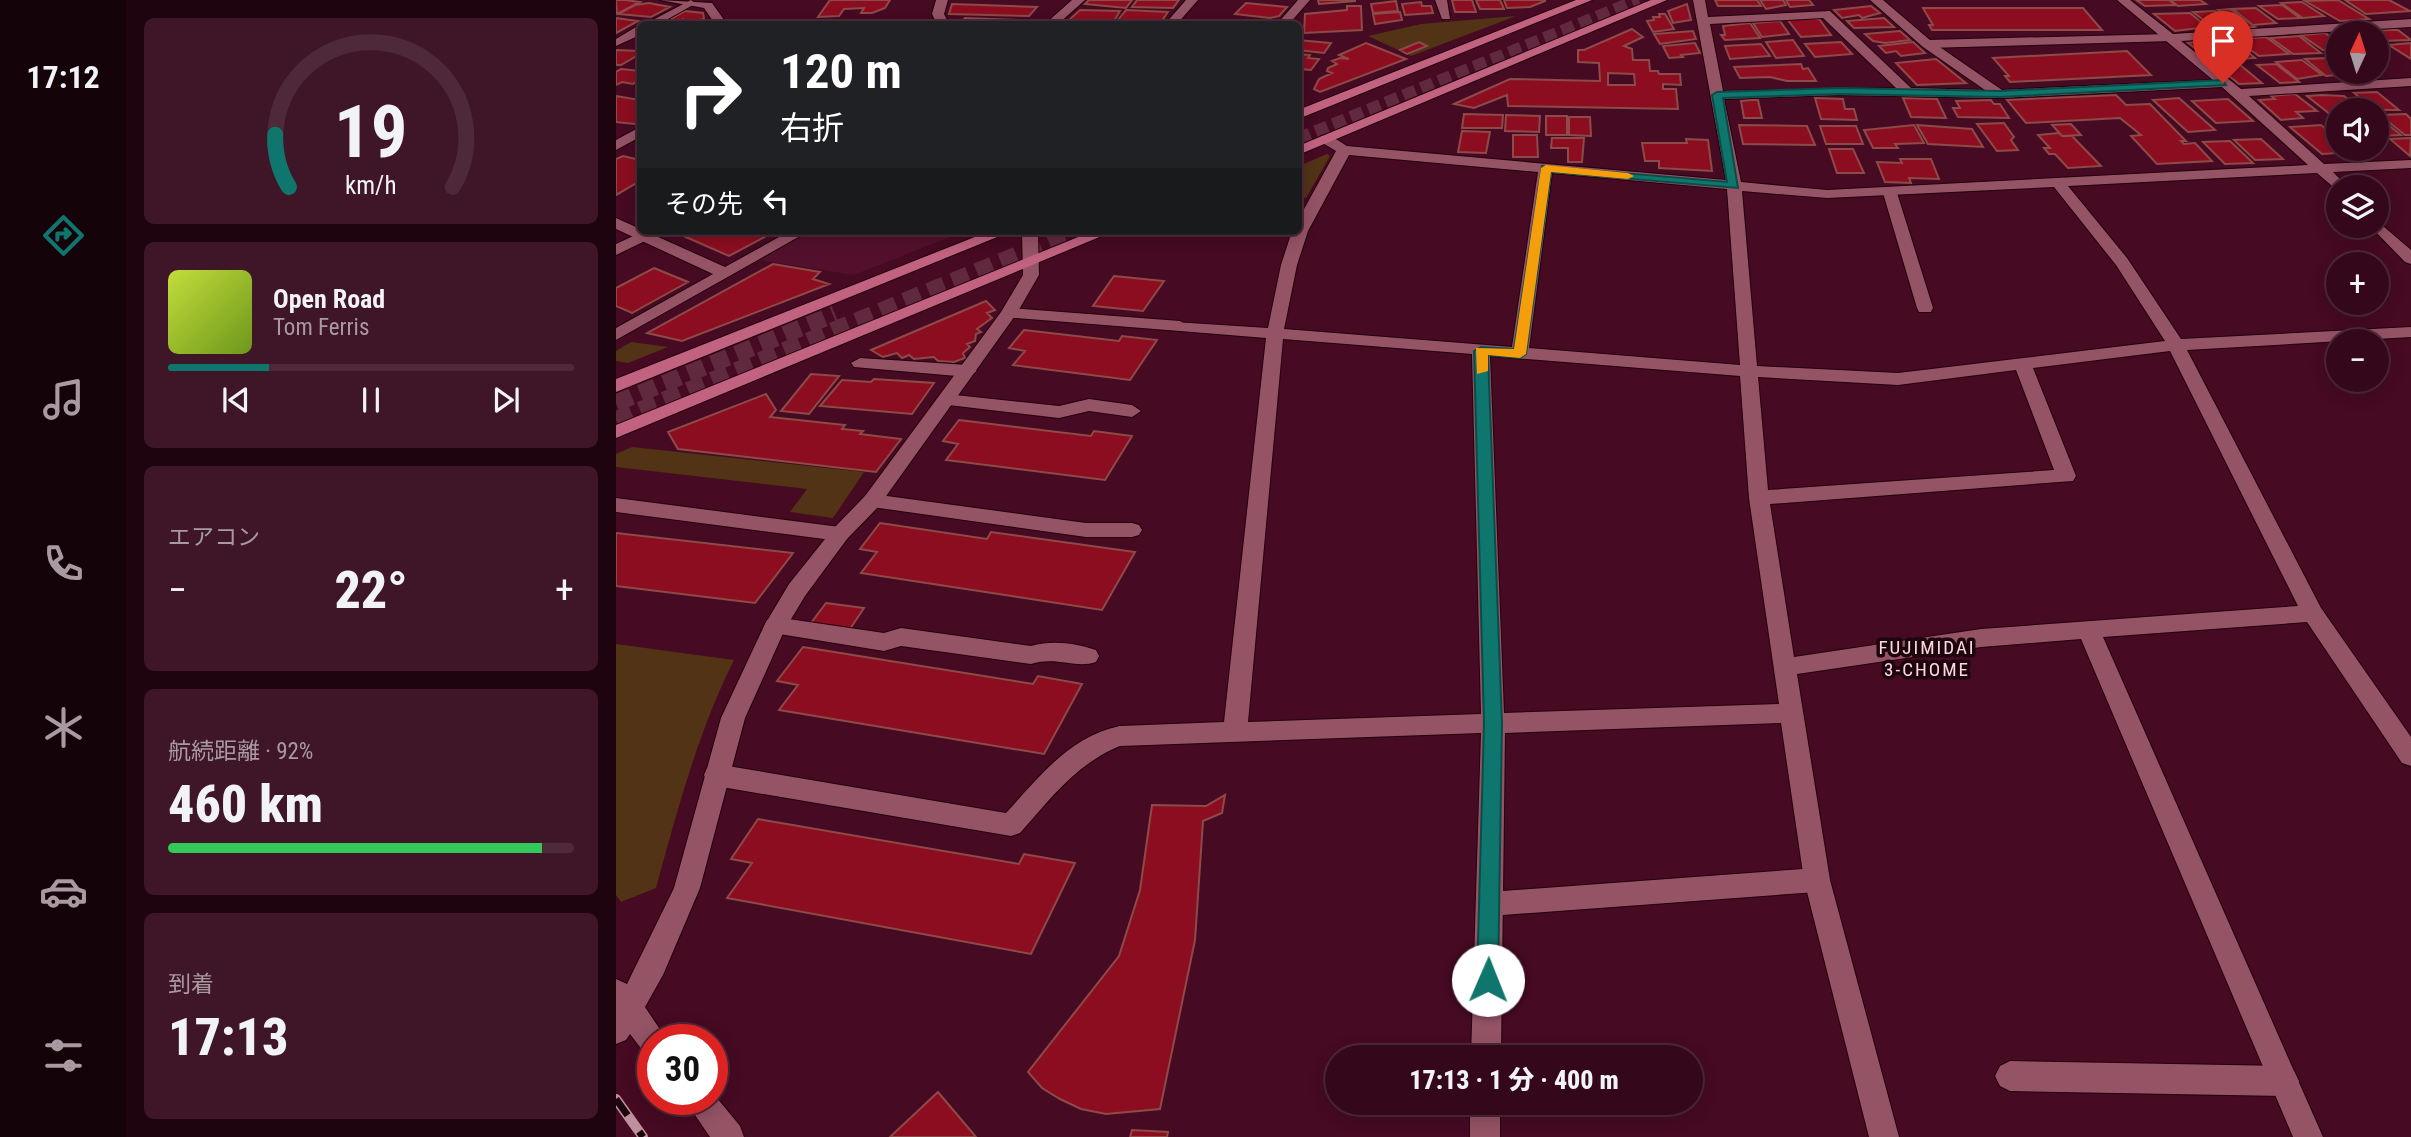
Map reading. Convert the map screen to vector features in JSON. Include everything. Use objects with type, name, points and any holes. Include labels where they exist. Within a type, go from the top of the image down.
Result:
[{"type":"main road","points":[[1302,113],[1586,0]]},
{"type":"main road","points":[[1302,149],[1661,0]]},
{"type":"main road","points":[[616,386],[994,235]]},
{"type":"main road","points":[[616,432],[1097,235]]},
{"type":"street","points":[[666,0],[708,5],[719,21]]},
{"type":"street","points":[[941,21],[937,14],[942,0]]},
{"type":"street","points":[[1054,21],[1079,0]]},
{"type":"street","points":[[1174,21],[1192,0]]},
{"type":"street","points":[[1286,21],[1304,0]]},
{"type":"street","points":[[1441,0],[1446,16]]},
{"type":"street","points":[[1699,0],[1734,186],[1759,498],[1817,880],[1884,1137]]},
{"type":"street","points":[[1876,0],[1927,44],[2000,94]]},
{"type":"street","points":[[2123,0],[2238,93],[2329,175]]},
{"type":"street","points":[[656,21],[689,3]]},
{"type":"street","points":[[1704,20],[1826,14],[1907,92]]},
{"type":"street","points":[[1927,44],[2169,38],[2411,23]]},
{"type":"street","points":[[617,43],[637,32]]},
{"type":"street","points":[[617,43],[637,46]]},
{"type":"street","points":[[2238,93],[2411,82]]},
{"type":"street","points":[[1717,95],[1907,92],[2000,94],[2223,83]]},
{"type":"street","points":[[616,146],[637,133]]},
{"type":"street","points":[[1325,139],[1344,150],[1827,194],[1890,193],[2411,164]]},
{"type":"street","points":[[1302,227],[1344,150]]},
{"type":"street","points":[[1520,354],[1546,168]]},
{"type":"street","points":[[2059,184],[2121,257],[2176,345],[2313,613],[2411,756]]},
{"type":"street","points":[[1890,193],[1926,308]]},
{"type":"street","points":[[616,223],[637,233]]},
{"type":"street","points":[[616,335],[794,235]]},
{"type":"street","points":[[637,1026],[620,1011],[687,888],[733,718],[775,626],[797,590],[841,534],[872,501],[1009,313],[1031,275],[1033,262],[1030,235]]},
{"type":"street","points":[[1235,733],[1275,333],[1289,265],[1299,235]]},
{"type":"street","points":[[616,250],[644,236],[724,274]]},
{"type":"street","points":[[2389,237],[2411,259]]},
{"type":"street","points":[[1009,313],[1520,354],[1898,379],[2176,345],[2411,332]]},
{"type":"street","points":[[1481,351],[1493,723],[1486,1045]]},
{"type":"street","points":[[860,363],[968,371]]},
{"type":"street","points":[[1759,498],[2066,476],[2023,364]]},
{"type":"street","points":[[946,400],[1059,412],[1089,405],[1132,411]]},
{"type":"street","points":[[872,501],[1086,530],[1132,530]]},
{"type":"street","points":[[616,505],[841,534]]},
{"type":"street","points":[[1785,667],[1981,638],[2313,613]]},
{"type":"street","points":[[775,626],[884,642],[901,637],[1031,654],[1048,650],[1088,656]]},
{"type":"street","points":[[2088,629],[2308,1137]]},
{"type":"street","points":[[716,775],[1011,824],[1089,746],[1109,736],[1793,713]]},
{"type":"street","points":[[1489,904],[1817,880]]},
{"type":"street","points":[[2010,1076],[2284,1082]]},
{"type":"street","points":[[712,1115],[729,1137]]},
{"type":"street","points":[[1485,1115],[1485,1137]]},
{"type":"shaded area","points":[[1516,16],[1411,56],[1368,36],[1421,24]]},
{"type":"shaded area","points":[[1327,154],[1330,156],[1306,198],[1302,197],[1302,165]]},
{"type":"shaded area","points":[[804,235],[955,235],[854,275],[760,260]]},
{"type":"shaded area","points":[[631,342],[668,347],[628,363],[616,361],[616,351]]},
{"type":"shaded area","points":[[632,447],[864,472],[833,518],[790,512],[807,489],[616,467],[616,454]]},
{"type":"shaded area","points":[[616,644],[734,660],[699,743],[656,888],[621,902],[616,895]]},
{"type":"building","points":[[616,0],[625,0],[640,2],[617,14]]},
{"type":"building","points":[[830,0],[890,0],[885,8],[872,13],[861,13],[864,8],[844,9],[839,16],[818,17]]},
{"type":"building","points":[[1089,0],[1132,0],[1126,8],[1085,4]]},
{"type":"building","points":[[1137,0],[1179,0],[1173,8],[1132,7]]},
{"type":"building","points":[[1318,0],[1355,0],[1355,1],[1319,4]]},
{"type":"building","points":[[1452,0],[1472,0],[1476,12],[1455,12]]},
{"type":"building","points":[[1476,0],[1500,0],[1504,9],[1480,9]]},
{"type":"building","points":[[1504,0],[1545,1],[1530,7],[1507,8]]},
{"type":"building","points":[[1715,0],[1757,0],[1761,6],[1718,6]]},
{"type":"building","points":[[1760,0],[1783,0],[1786,5],[1766,9]]},
{"type":"building","points":[[1786,0],[1809,0],[1813,5],[1790,7]]},
{"type":"building","points":[[2136,0],[2169,0],[2175,5],[2145,6]]},
{"type":"building","points":[[2170,0],[2200,0],[2206,4],[2178,6]]},
{"type":"building","points":[[2338,0],[2369,19],[2340,21],[2305,1]]},
{"type":"building","points":[[2345,0],[2389,0],[2410,11],[2366,14]]},
{"type":"building","points":[[1396,1],[1398,11],[1373,13],[1371,4]]},
{"type":"building","points":[[1421,2],[1422,6],[1431,6],[1433,13],[1405,15],[1402,4]]},
{"type":"building","points":[[2302,2],[2324,16],[2303,18],[2281,3]]},
{"type":"building","points":[[649,3],[670,7],[651,17],[618,14],[635,5]]},
{"type":"building","points":[[1246,3],[1287,7],[1279,16],[1270,18],[1235,14]]},
{"type":"building","points":[[952,4],[1037,7],[1029,16],[949,14]]},
{"type":"building","points":[[1687,4],[1691,20],[1673,23],[1668,11]]},
{"type":"building","points":[[2282,5],[2300,18],[2278,19],[2259,6]]},
{"type":"building","points":[[1347,6],[1361,6],[1362,30],[1304,33],[1305,14],[1347,10]]},
{"type":"building","points":[[1871,6],[1880,13],[1862,18],[1859,15],[1842,18],[1834,10]]},
{"type":"building","points":[[1923,8],[2083,8],[2102,30],[1932,30],[1929,25],[1933,25]]},
{"type":"building","points":[[2256,8],[2276,23],[2253,25],[2233,9]]},
{"type":"building","points":[[2230,9],[2255,27],[2241,28],[2218,10]]},
{"type":"building","points":[[1080,10],[1120,11],[1114,21],[1069,20]]},
{"type":"building","points":[[1126,10],[1168,12],[1162,21],[1118,20]]},
{"type":"building","points":[[685,11],[703,13],[704,18],[699,21],[668,21]]},
{"type":"building","points":[[2215,11],[2239,28],[2214,28],[2193,12]]},
{"type":"building","points":[[1400,12],[1402,20],[1375,24],[1373,14]]},
{"type":"building","points":[[2190,13],[2207,27],[2175,31],[2154,14]]},
{"type":"building","points":[[1659,14],[1665,14],[1674,29],[1653,32],[1647,21],[1660,17]]},
{"type":"building","points":[[616,18],[638,21],[637,21],[616,33]]},
{"type":"building","points":[[965,18],[1043,21],[962,21]]},
{"type":"building","points":[[1884,18],[1894,27],[1854,28],[1847,21]]},
{"type":"building","points":[[1787,19],[1819,19],[1831,35],[1801,37]]},
{"type":"building","points":[[1780,21],[1789,34],[1762,37],[1753,23]]},
{"type":"building","points":[[1750,23],[1760,38],[1725,40],[1721,35],[1725,35],[1723,26]]},
{"type":"building","points":[[1632,29],[1643,37],[1624,46],[1632,49],[1633,60],[1649,60],[1650,71],[1658,71],[1659,74],[1680,74],[1681,85],[1663,84],[1663,89],[1676,89],[1678,109],[1508,106],[1507,95],[1474,108],[1454,104],[1510,79],[1600,81],[1599,63],[1578,62],[1578,50],[1584,50]],"holes":[[[1608,73],[1634,74],[1635,85],[1608,85]]]},
{"type":"building","points":[[2389,30],[2398,30],[2411,40],[2389,41]]},
{"type":"building","points":[[1693,31],[1696,39],[1660,44],[1654,34]]},
{"type":"building","points":[[1900,31],[1910,40],[1885,43],[1873,41],[1865,34]]},
{"type":"building","points":[[2325,33],[2326,50],[2323,50],[2301,35]]},
{"type":"building","points":[[2299,36],[2321,53],[2293,54],[2271,38]]},
{"type":"building","points":[[2266,37],[2289,54],[2259,56],[2236,39]]},
{"type":"building","points":[[2214,39],[2225,48],[2196,49],[2188,43]]},
{"type":"building","points":[[1302,40],[1331,43],[1324,53],[1302,50]]},
{"type":"building","points":[[1793,40],[1804,56],[1776,58],[1766,42]]},
{"type":"building","points":[[2234,41],[2255,58],[2239,59],[2218,42]]},
{"type":"building","points":[[1419,42],[1427,46],[1407,54],[1400,50]]},
{"type":"building","points":[[1841,42],[1852,54],[1815,57],[1805,44]]},
{"type":"building","points":[[1913,42],[1925,53],[1901,56],[1896,51],[1886,53],[1879,46]]},
{"type":"building","points":[[1366,43],[1406,59],[1320,92],[1314,89],[1319,79],[1332,73],[1327,71],[1328,68],[1337,64],[1332,61],[1349,59],[1339,55]]},
{"type":"building","points":[[1695,43],[1700,53],[1681,55],[1683,57],[1669,58],[1663,46]]},
{"type":"building","points":[[2411,43],[2411,59],[2389,45]]},
{"type":"building","points":[[1761,44],[1770,56],[1730,59],[1725,46]]},
{"type":"building","points":[[2226,49],[2240,60],[2210,60],[2198,51]]},
{"type":"building","points":[[616,50],[637,51],[637,56],[616,65]]},
{"type":"building","points":[[2127,51],[2151,75],[2010,82],[2005,76],[2009,76],[1993,58]]},
{"type":"building","points":[[1302,54],[1319,59],[1311,70],[1302,69]]},
{"type":"building","points":[[2326,58],[2326,76],[2305,59]]},
{"type":"building","points":[[1936,59],[1966,83],[1917,85],[1896,63]]},
{"type":"building","points":[[2302,60],[2322,75],[2297,79],[2276,62]]},
{"type":"building","points":[[1801,64],[1803,69],[1808,68],[1816,81],[1787,81],[1770,77],[1740,78],[1734,67]]},
{"type":"building","points":[[2239,64],[2262,83],[2239,84],[2216,65]]},
{"type":"building","points":[[2276,64],[2299,82],[2280,83],[2257,65]]},
{"type":"building","points":[[621,69],[637,71],[637,81],[616,85],[616,72]]},
{"type":"building","points":[[2377,92],[2384,98],[2360,98],[2354,93]]},
{"type":"building","points":[[2295,94],[2317,111],[2296,112],[2303,118],[2281,120],[2259,100],[2275,99],[2271,96]]},
{"type":"building","points":[[2116,95],[2126,105],[2150,104],[2186,141],[2181,141],[2184,144],[2195,143],[2212,161],[2157,164],[2131,136],[2141,135],[2120,118],[2026,123],[2007,100]]},
{"type":"building","points":[[616,96],[637,100],[637,123],[616,122]]},
{"type":"building","points":[[2307,96],[2347,98],[2326,98],[2326,111]]},
{"type":"building","points":[[1815,98],[1843,99],[1845,109],[1854,109],[1857,120],[1821,119]]},
{"type":"building","points":[[1903,98],[1937,99],[1946,118],[1911,117]]},
{"type":"building","points":[[2179,98],[2215,130],[2188,132],[2153,100]]},
{"type":"building","points":[[2228,99],[2253,121],[2216,123],[2192,101]]},
{"type":"building","points":[[1758,100],[1762,118],[1744,118],[1741,101]]},
{"type":"building","points":[[1991,100],[1994,104],[2000,104],[2009,118],[1958,117],[1953,108],[1960,108],[1956,101]]},
{"type":"building","points":[[2389,102],[2399,110],[2389,110]]},
{"type":"building","points":[[1464,114],[1503,115],[1502,128],[1462,128]]},
{"type":"building","points":[[2406,114],[2411,119],[2411,135],[2405,135],[2389,122],[2389,115]]},
{"type":"building","points":[[1506,115],[1540,116],[1539,132],[1505,131]]},
{"type":"building","points":[[1546,116],[1567,116],[1567,135],[1546,135]]},
{"type":"building","points":[[1569,117],[1590,117],[1591,136],[1569,135]]},
{"type":"building","points":[[2004,123],[2014,137],[2011,140],[2018,150],[1997,151],[1977,124]]},
{"type":"building","points":[[2071,124],[2081,135],[2062,136],[2052,125]]},
{"type":"building","points":[[1739,125],[1807,126],[1815,145],[1743,144]]},
{"type":"building","points":[[1914,125],[1924,143],[1895,144],[1898,148],[1873,148],[1864,130]]},
{"type":"building","points":[[1917,125],[1972,129],[1983,147],[1928,144]]},
{"type":"building","points":[[2321,125],[2326,129],[2326,154],[2322,154],[2290,127]]},
{"type":"building","points":[[1820,126],[1856,126],[1863,144],[1826,144]]},
{"type":"building","points":[[2389,126],[2401,135],[2389,135]]},
{"type":"building","points":[[1462,131],[1490,132],[1486,153],[1458,152]]},
{"type":"building","points":[[2059,133],[2062,136],[2072,136],[2101,166],[2068,168],[2055,154],[2049,154],[2044,148],[2050,148],[2038,135]]},
{"type":"building","points":[[1513,135],[1537,135],[1538,157],[1513,157]]},
{"type":"building","points":[[1552,138],[1584,138],[1582,162],[1568,162],[1568,148],[1551,148]]},
{"type":"building","points":[[2411,138],[2410,156],[2390,139]]},
{"type":"building","points":[[1686,139],[1708,140],[1712,171],[1659,168],[1659,161],[1645,161],[1642,143],[1687,143]]},
{"type":"building","points":[[2261,139],[2283,159],[2255,160],[2234,140]]},
{"type":"building","points":[[2230,141],[2253,163],[2225,164],[2203,142]]},
{"type":"building","points":[[1829,149],[1853,149],[1864,173],[1837,173]]},
{"type":"building","points":[[623,156],[637,159],[637,183],[616,195],[616,159]]},
{"type":"building","points":[[1900,159],[1931,159],[1939,179],[1909,178],[1911,183],[1885,182],[1877,162],[1902,163]]},
{"type":"building","points":[[681,235],[768,235],[729,256]]},
{"type":"building","points":[[773,264],[820,272],[813,279],[829,284],[682,341],[647,333]]},
{"type":"building","points":[[654,268],[688,282],[632,313],[616,306],[616,288]]},
{"type":"building","points":[[1114,276],[1164,281],[1143,311],[1093,306]]},
{"type":"building","points":[[986,301],[995,310],[987,313],[992,318],[977,329],[981,332],[976,334],[975,341],[967,344],[970,347],[963,353],[965,358],[954,362],[938,361],[934,357],[914,359],[909,355],[902,358],[897,353],[883,357],[871,350]]},
{"type":"building","points":[[1024,330],[1119,341],[1122,336],[1157,340],[1130,380],[1013,365],[1025,351],[1009,348]]},
{"type":"building","points":[[811,374],[839,376],[809,414],[781,411]]},
{"type":"building","points":[[874,379],[934,383],[912,414],[820,406],[842,380],[871,382]]},
{"type":"building","points":[[766,394],[776,410],[770,417],[845,425],[842,429],[863,431],[860,434],[901,439],[876,472],[678,449],[668,432]]},
{"type":"building","points":[[959,420],[1091,436],[1094,431],[1132,436],[1105,480],[946,460],[958,444],[943,441]]},
{"type":"building","points":[[880,523],[987,539],[991,532],[1135,552],[1102,610],[861,573],[877,552],[860,549]]},
{"type":"building","points":[[616,533],[793,553],[755,603],[616,586]]},
{"type":"building","points":[[826,603],[864,608],[850,629],[811,623]]},
{"type":"building","points":[[803,647],[1033,684],[1038,676],[1082,684],[1044,754],[779,710],[798,685],[777,681]]},
{"type":"building","points":[[1225,795],[1222,813],[1203,821],[1195,940],[1160,1109],[1106,1114],[1081,1109],[1060,1099],[1042,1088],[1028,1072],[1119,956],[1140,890],[1152,805],[1206,806]]},
{"type":"building","points":[[758,819],[1019,864],[1024,854],[1075,863],[1031,954],[727,898],[752,863],[731,859]]},
{"type":"building","points":[[938,1092],[976,1137],[890,1137]]},
{"type":"building","points":[[1132,1130],[1168,1132],[1167,1137],[1130,1137]]},
{"type":"tunnel","points":[[1302,137],[1639,0]]},
{"type":"tunnel","points":[[616,420],[1065,235]]},
{"type":"tunnel","points":[[616,403],[835,314]]},
{"type":"railway","points":[[616,1099],[643,1137]]},
{"type":"slow traffic","points":[[1482,371],[1481,351],[1520,354],[1546,168],[1628,176]]},
{"type":"district","name":"FUJIMIDAI 3-CHOME","points":[[1927,658]]},
{"type":"route","points":[[1488,980],[1493,723],[1481,351],[1520,354],[1546,168],[1734,186],[1717,95],[1839,91],[2000,94],[2223,83]]}]
